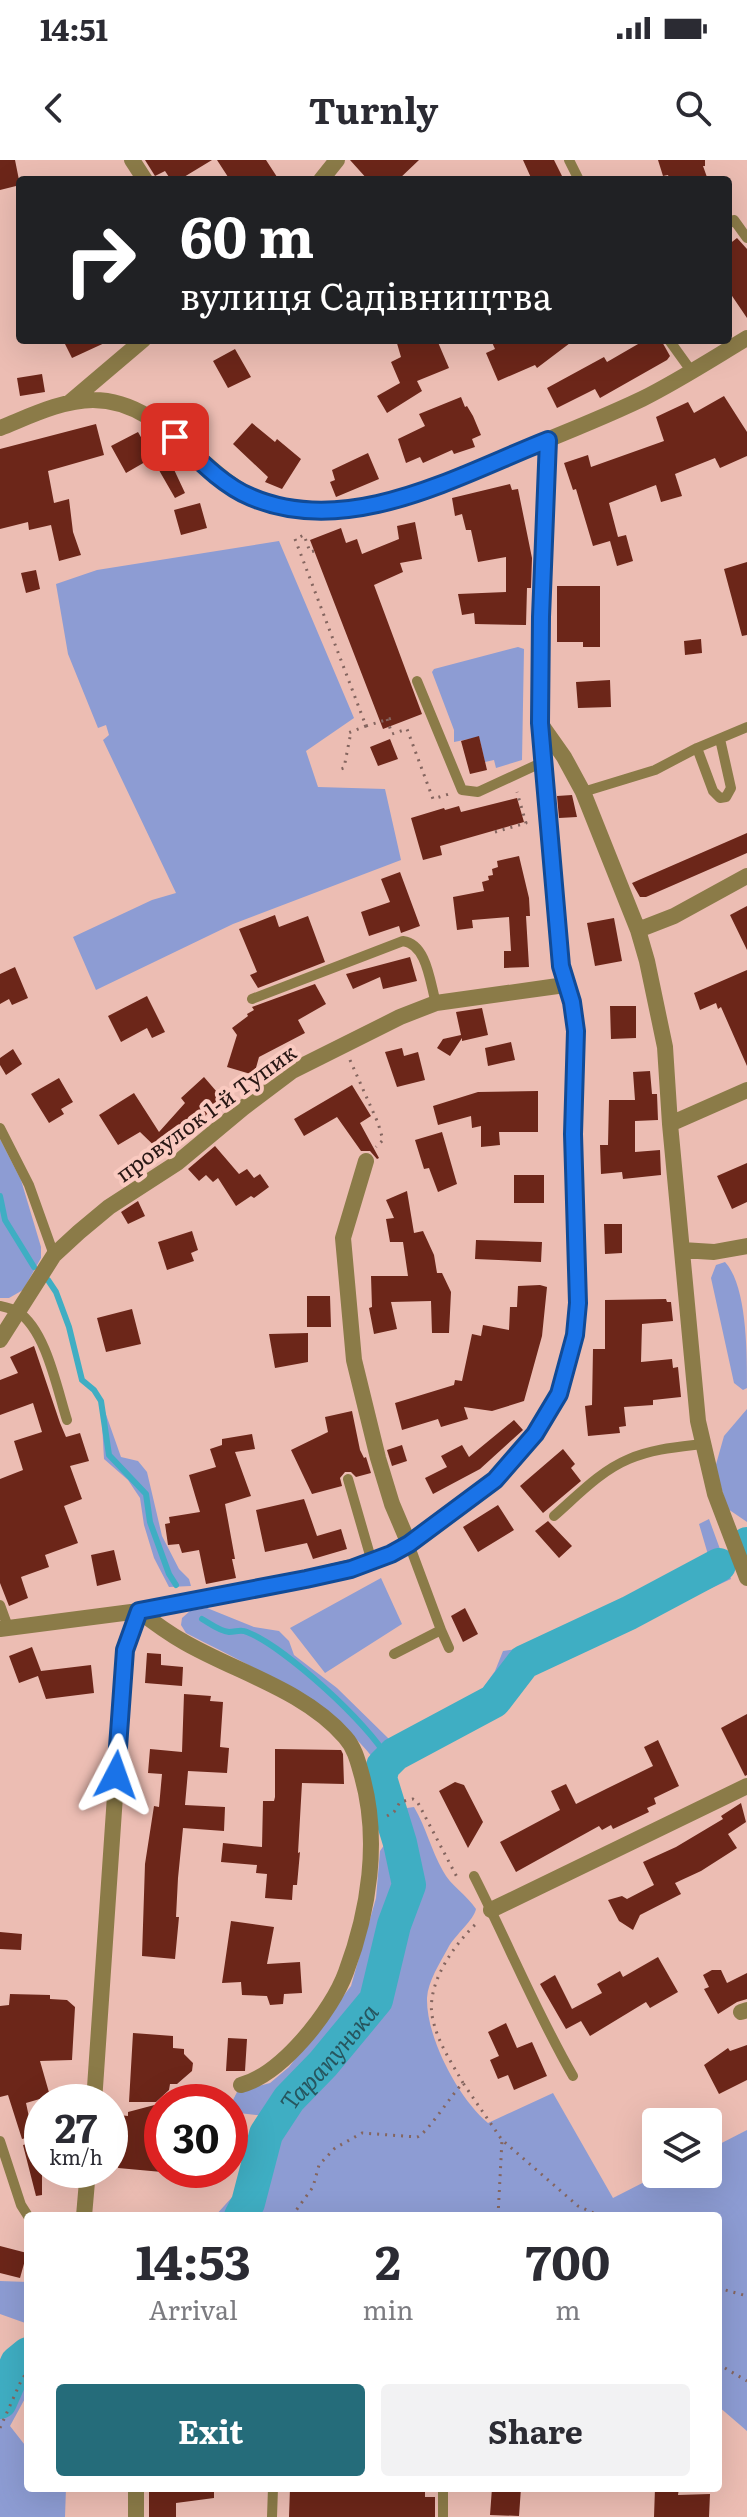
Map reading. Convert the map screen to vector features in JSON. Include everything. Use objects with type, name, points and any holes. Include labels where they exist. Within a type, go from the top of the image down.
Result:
[{"type":"street","points":[[324,176],[337,160]]},
{"type":"street","points":[[0,428],[69,403],[111,401],[131,408],[175,437],[238,490],[275,505],[339,510],[376,504],[432,487],[548,440],[642,399],[747,338]]},
{"type":"street","points":[[69,403],[138,344]]},
{"type":"street","points":[[4,1628],[139,1611],[261,1589],[372,1562],[409,1544],[495,1480],[544,1421],[559,1394],[575,1335],[578,1303],[573,1134],[576,1031],[572,1002],[561,966],[540,723],[548,440]]},
{"type":"street","points":[[540,723],[583,792],[638,930],[665,1047],[695,1397],[702,1444],[715,1494],[747,1578]]},
{"type":"street","points":[[638,930],[674,916],[747,876]]},
{"type":"street","name":"провулок 1-й Тупик","points":[[0,1340],[54,1255],[109,1207],[177,1163],[292,1071],[400,1017],[436,1003],[565,985]]},
{"type":"street","points":[[670,1124],[747,1090]]},
{"type":"street","points":[[366,1161],[343,1238],[354,1360],[378,1458],[392,1504],[409,1544]]},
{"type":"street","points":[[682,1250],[714,1252],[747,1246]]},
{"type":"street","points":[[139,1611],[184,1642],[282,1690],[325,1720],[345,1738],[356,1755],[364,1783],[372,1820],[368,1884],[346,1974],[322,2014],[291,2052],[264,2076],[244,2084]]},
{"type":"street","points":[[95,2084],[125,1650],[139,1611]]},
{"type":"street","points":[[491,1910],[747,1786]]},
{"type":"street","points":[[84,2212],[86,2188]]},
{"type":"street","points":[[136,2492],[136,2517]]},
{"type":"lane","points":[[732,221],[747,238]]},
{"type":"lane","points":[[672,344],[692,372]]},
{"type":"lane","points":[[417,681],[462,790],[478,792],[543,762]]},
{"type":"lane","points":[[583,792],[655,770],[747,727]]},
{"type":"lane","points":[[697,748],[713,791],[720,798],[726,797],[731,788],[720,739]]},
{"type":"lane","points":[[252,999],[403,941],[413,943],[420,951],[436,1003]]},
{"type":"lane","points":[[0,1128],[29,1185],[54,1255]]},
{"type":"lane","points":[[0,1306],[18,1312],[32,1326],[41,1342],[67,1420]]},
{"type":"lane","points":[[554,1516],[604,1473],[628,1459],[656,1450],[702,1444]]},
{"type":"lane","points":[[348,1479],[372,1562]]},
{"type":"lane","points":[[409,1544],[449,1648]]},
{"type":"lane","points":[[0,1605],[4,1628]]},
{"type":"lane","points":[[394,1654],[441,1630]]},
{"type":"lane","points":[[474,1876],[530,1988],[549,2034],[573,2076]]},
{"type":"lane","points":[[0,2141],[25,2212]]},
{"type":"lane","points":[[272,2517],[273,2492]]},
{"type":"lane","points":[[443,2492],[443,2517]]},
{"type":"path","points":[[314,551],[310,552],[304,535],[295,539],[366,726]]},
{"type":"path","points":[[341,769],[344,768],[350,737],[348,733],[392,718]]},
{"type":"path","points":[[495,832],[526,823],[514,782]]},
{"type":"path","points":[[344,1046],[383,1140],[382,1144],[367,1152],[366,1161]]},
{"type":"path","points":[[388,1815],[400,1802],[417,1801],[460,1882],[474,1876]]},
{"type":"path","points":[[491,1910],[461,1938],[433,1993],[432,2017],[437,2033],[463,2083],[502,2140],[578,2206],[591,2212]]},
{"type":"path","points":[[295,2212],[313,2187],[319,2165],[335,2148],[362,2133],[425,2135],[443,2104],[463,2083]]},
{"type":"path","points":[[498,2212],[502,2140]]},
{"type":"path","points":[[722,2289],[747,2296]]},
{"type":"path","points":[[722,2366],[747,2381]]},
{"type":"path","points":[[0,2428],[24,2376]]},
{"type":"shaded area","points":[[279,541],[354,718],[306,751],[318,787],[385,789],[401,860],[233,924],[96,990],[73,937],[152,900],[176,893],[103,740],[109,735],[106,725],[98,728],[68,654],[56,584],[97,570]]},
{"type":"shaded area","points":[[518,647],[524,649],[522,760],[496,768],[494,760],[485,762],[479,737],[454,742],[454,730],[432,672]]},
{"type":"shaded area","points":[[0,1139],[21,1180],[41,1247],[41,1258],[23,1290],[9,1298],[0,1298]]},
{"type":"shaded area","points":[[725,1262],[738,1287],[742,1303],[747,1356],[747,1388],[743,1390],[734,1383],[711,1278],[716,1265]]},
{"type":"shaded area","points":[[101,1405],[121,1457],[138,1461],[147,1472],[162,1536],[191,1586],[169,1587],[154,1558],[140,1498],[128,1480],[104,1459]]},
{"type":"shaded area","points":[[747,1409],[747,1522],[728,1509],[715,1468],[724,1436]]},
{"type":"shaded area","points":[[709,1519],[731,1579],[570,1654],[542,1660],[516,1684],[492,1715],[480,1692],[495,1671],[503,1651],[555,1639],[709,1558],[699,1524]]},
{"type":"shaded area","points":[[381,1578],[402,1624],[325,1673],[290,1628]]},
{"type":"shaded area","points":[[207,1608],[254,1627],[279,1631],[289,1641],[294,1655],[337,1688],[389,1739],[391,1750],[381,1758],[373,1758],[333,1718],[310,1701],[186,1633],[181,1625],[182,1618],[190,1611]]},
{"type":"shaded area","points":[[482,1705],[486,1715],[420,1744],[415,1737],[462,1707]]},
{"type":"shaded area","points":[[414,1807],[446,1876],[476,1909],[441,1960],[427,1998],[432,2030],[446,2066],[466,2098],[488,2123],[553,2093],[613,2198],[642,2183],[642,2188],[722,2188],[722,2143],[747,2130],[747,2431],[722,2409],[722,2212],[219,2212],[237,2188],[248,2188],[248,2160],[266,2116],[248,2114],[248,2089],[270,2083],[289,2067],[351,1986],[376,1898],[380,1851],[392,1834],[388,1820],[396,1817],[400,1809]]},
{"type":"shaded area","points":[[0,2281],[24,2282],[24,2323],[0,2314]]},
{"type":"shaded area","points":[[24,2349],[24,2400],[10,2426],[24,2444],[24,2492],[66,2492],[65,2517],[0,2517],[0,2385]]},
{"type":"building","points":[[0,160],[15,160],[18,176],[16,186],[0,190]]},
{"type":"building","points":[[145,160],[212,160],[186,176],[168,176],[165,171],[155,176]]},
{"type":"building","points":[[217,160],[266,160],[276,176],[227,176]]},
{"type":"building","points":[[350,160],[419,160],[402,176],[364,176]]},
{"type":"building","points":[[523,160],[554,160],[562,176],[530,176]]},
{"type":"building","points":[[658,160],[705,160],[703,166],[707,176],[663,176]]},
{"type":"building","points":[[737,238],[747,249],[747,318],[732,296],[732,242]]},
{"type":"building","points":[[65,344],[102,344],[72,358]]},
{"type":"building","points":[[397,344],[439,344],[449,368],[417,381],[422,391],[387,413],[377,396],[400,383],[391,362],[401,357]]},
{"type":"building","points":[[493,344],[569,344],[537,368],[535,365],[498,381],[486,353],[495,349]]},
{"type":"building","points":[[638,344],[663,344],[670,356],[600,398],[595,389],[557,408],[547,388],[604,357],[607,362]]},
{"type":"building","points":[[235,349],[251,377],[228,388],[213,361]]},
{"type":"building","points":[[42,374],[45,392],[20,396],[17,378]]},
{"type":"building","points":[[724,396],[747,432],[747,456],[720,468],[715,458],[675,474],[682,496],[661,502],[656,485],[609,503],[618,537],[626,535],[633,561],[617,566],[610,541],[593,546],[576,489],[573,490],[564,463],[588,455],[591,467],[664,441],[656,417],[688,402],[694,413]]},
{"type":"building","points":[[461,397],[481,435],[472,439],[475,447],[454,454],[452,450],[423,463],[420,457],[406,463],[398,439],[425,426],[419,414]]},
{"type":"building","points":[[252,423],[301,459],[282,489],[265,482],[268,477],[233,444]]},
{"type":"building","points":[[96,424],[104,455],[48,471],[54,503],[69,499],[73,532],[81,555],[59,561],[51,525],[29,530],[28,522],[0,529],[0,449]]},
{"type":"building","points":[[138,432],[149,451],[162,444],[185,493],[175,498],[152,458],[126,473],[111,446]]},
{"type":"building","points":[[368,453],[379,479],[336,497],[330,482],[335,480],[332,470]]},
{"type":"building","points":[[510,484],[512,490],[518,489],[532,558],[526,625],[475,624],[474,613],[462,615],[458,594],[506,592],[506,557],[478,562],[471,530],[466,530],[462,514],[455,516],[452,498]]},
{"type":"building","points":[[200,503],[207,528],[181,535],[174,510]]},
{"type":"building","points":[[415,522],[422,559],[400,563],[403,572],[374,585],[422,714],[383,729],[310,540],[341,528],[346,543],[357,539],[362,554],[399,539],[397,526]]},
{"type":"building","points":[[747,562],[747,635],[742,636],[724,569]]},
{"type":"building","points":[[36,570],[40,589],[26,593],[21,573]]},
{"type":"building","points":[[557,586],[600,586],[600,647],[583,647],[583,642],[557,642]]},
{"type":"building","points":[[701,639],[702,653],[685,655],[684,641]]},
{"type":"building","points":[[610,680],[611,707],[578,708],[576,682]]},
{"type":"building","points":[[479,736],[487,770],[470,774],[461,741]]},
{"type":"building","points":[[390,739],[398,759],[378,766],[370,747]]},
{"type":"building","points":[[572,795],[577,817],[559,818],[557,796]]},
{"type":"building","points":[[517,798],[524,822],[440,846],[442,855],[423,860],[411,818],[444,808],[459,806],[461,812]]},
{"type":"building","points":[[747,833],[747,853],[646,897],[640,897],[632,883]]},
{"type":"building","points":[[519,856],[529,898],[530,916],[526,916],[529,967],[504,968],[504,951],[511,951],[509,917],[472,920],[473,928],[457,930],[453,897],[484,891],[482,882],[493,875],[492,869],[498,867],[497,861]]},
{"type":"building","points":[[400,872],[420,926],[401,933],[399,926],[369,936],[361,912],[390,902],[381,879]]},
{"type":"building","points":[[747,906],[747,950],[730,915]]},
{"type":"building","points":[[275,915],[279,927],[308,916],[325,962],[258,988],[250,975],[257,972],[239,929]]},
{"type":"building","points":[[614,918],[622,961],[595,966],[587,923]]},
{"type":"building","points":[[410,957],[417,981],[383,989],[380,977],[353,989],[346,974]]},
{"type":"building","points":[[15,967],[28,998],[12,1005],[9,999],[0,1004],[0,974]]},
{"type":"building","points":[[747,970],[747,1066],[721,1007],[718,1009],[716,1003],[700,1010],[694,993]]},
{"type":"building","points":[[315,984],[326,1004],[298,1020],[305,1033],[259,1057],[254,1075],[227,1067],[237,1035],[232,1028],[254,1010],[252,1007]]},
{"type":"building","points":[[147,996],[165,1032],[152,1038],[147,1028],[121,1042],[108,1016]]},
{"type":"building","points":[[610,1006],[636,1006],[636,1038],[611,1039]]},
{"type":"building","points":[[482,1008],[488,1035],[462,1041],[462,1038],[450,1056],[437,1048],[443,1039],[461,1035],[456,1012]]},
{"type":"building","points":[[511,1042],[515,1060],[488,1066],[485,1048]]},
{"type":"building","points":[[402,1048],[404,1056],[418,1052],[425,1080],[397,1087],[385,1052]]},
{"type":"building","points":[[13,1049],[22,1064],[6,1075],[0,1058]]},
{"type":"building","points":[[650,1071],[652,1094],[657,1094],[658,1120],[635,1121],[635,1152],[660,1150],[661,1175],[623,1179],[622,1172],[601,1174],[600,1145],[608,1145],[609,1100],[635,1100],[633,1072]]},
{"type":"building","points":[[204,1077],[223,1099],[170,1149],[172,1153],[166,1157],[140,1132],[118,1145],[99,1115],[134,1093],[159,1132],[185,1103],[181,1098]]},
{"type":"building","points":[[59,1078],[73,1102],[61,1109],[64,1114],[49,1123],[31,1094]]},
{"type":"building","points":[[352,1085],[371,1116],[360,1123],[377,1159],[370,1151],[361,1151],[337,1117],[304,1136],[294,1119]]},
{"type":"building","points":[[538,1091],[538,1132],[499,1132],[500,1145],[481,1147],[481,1126],[472,1128],[471,1116],[438,1125],[433,1106],[478,1092]]},
{"type":"building","points":[[442,1132],[457,1184],[438,1192],[429,1168],[424,1169],[415,1140]]},
{"type":"building","points":[[215,1146],[239,1174],[247,1169],[254,1178],[260,1174],[269,1187],[236,1206],[218,1178],[213,1182],[206,1175],[199,1181],[188,1169]]},
{"type":"building","points":[[747,1163],[747,1202],[732,1209],[717,1176]]},
{"type":"building","points":[[514,1175],[544,1175],[544,1203],[514,1203]]},
{"type":"building","points":[[407,1191],[414,1233],[423,1231],[434,1255],[437,1273],[442,1273],[451,1292],[449,1333],[432,1333],[431,1301],[391,1302],[397,1329],[374,1334],[369,1308],[372,1307],[371,1276],[408,1276],[403,1242],[390,1242],[386,1219],[394,1218],[386,1200]]},
{"type":"building","points":[[138,1201],[145,1216],[128,1224],[121,1212]]},
{"type":"building","points":[[604,1224],[622,1224],[622,1253],[605,1254]]},
{"type":"building","points":[[192,1231],[198,1250],[191,1253],[194,1261],[167,1270],[158,1242]]},
{"type":"building","points":[[476,1240],[542,1242],[541,1262],[475,1259]]},
{"type":"building","points":[[518,1286],[547,1287],[542,1336],[524,1401],[492,1411],[464,1407],[468,1419],[441,1427],[438,1419],[402,1430],[395,1403],[454,1385],[455,1380],[462,1381],[472,1334],[481,1336],[483,1325],[509,1330],[510,1307],[517,1307]]},
{"type":"building","points":[[307,1296],[330,1296],[331,1327],[307,1327]]},
{"type":"building","points":[[666,1299],[671,1302],[673,1321],[642,1324],[641,1362],[672,1359],[673,1368],[678,1367],[681,1397],[653,1400],[653,1405],[624,1407],[626,1426],[619,1427],[620,1433],[588,1436],[585,1406],[592,1405],[593,1349],[605,1349],[605,1300]]},
{"type":"building","points":[[132,1309],[141,1344],[106,1352],[97,1318]]},
{"type":"building","points":[[308,1333],[308,1362],[275,1368],[269,1334]]},
{"type":"building","points":[[34,1346],[66,1437],[80,1433],[89,1461],[70,1466],[82,1499],[64,1506],[78,1543],[45,1555],[49,1567],[21,1577],[28,1598],[9,1606],[0,1583],[0,1479],[23,1470],[14,1441],[42,1432],[33,1403],[0,1415],[0,1380],[18,1373],[10,1357]]},
{"type":"building","points":[[352,1411],[360,1450],[371,1473],[356,1477],[351,1472],[345,1472],[340,1478],[342,1486],[312,1494],[291,1450],[328,1432],[325,1417]]},
{"type":"building","points":[[514,1420],[523,1430],[480,1469],[433,1494],[425,1478],[447,1467],[441,1456],[462,1445],[469,1457]]},
{"type":"building","points":[[252,1434],[255,1449],[235,1452],[251,1496],[225,1504],[236,1578],[206,1584],[199,1550],[182,1553],[179,1544],[168,1545],[165,1524],[170,1523],[169,1517],[200,1512],[189,1475],[216,1467],[210,1449],[222,1445],[222,1439]]},
{"type":"building","points":[[402,1445],[407,1461],[392,1466],[387,1450]]},
{"type":"building","points":[[563,1449],[575,1464],[571,1468],[581,1481],[543,1513],[520,1486]]},
{"type":"building","points":[[304,1499],[317,1536],[341,1529],[347,1549],[313,1559],[307,1543],[265,1552],[256,1510]]},
{"type":"building","points":[[498,1505],[514,1530],[478,1552],[463,1527]]},
{"type":"building","points":[[548,1521],[572,1546],[559,1558],[535,1531]]},
{"type":"building","points":[[114,1550],[121,1580],[97,1586],[91,1555]]},
{"type":"building","points":[[465,1608],[478,1634],[463,1642],[451,1616]]},
{"type":"building","points":[[32,1647],[41,1671],[91,1665],[94,1693],[46,1699],[38,1676],[19,1683],[9,1656]]},
{"type":"building","points":[[147,1653],[161,1654],[161,1665],[183,1667],[182,1686],[145,1683]]},
{"type":"building","points":[[184,1694],[211,1696],[210,1701],[223,1702],[220,1747],[229,1748],[227,1773],[188,1771],[185,1805],[225,1807],[224,1831],[183,1828],[175,1959],[142,1956],[145,1864],[154,1806],[159,1807],[162,1774],[148,1773],[150,1749],[182,1752]]},
{"type":"building","points":[[747,1714],[747,1775],[745,1776],[721,1728]]},
{"type":"building","points":[[658,1740],[679,1786],[654,1798],[656,1804],[647,1808],[649,1812],[613,1829],[611,1825],[602,1830],[599,1826],[516,1872],[500,1842],[560,1810],[551,1791],[566,1784],[576,1804],[653,1766],[644,1747]]},
{"type":"building","points":[[275,1749],[341,1750],[343,1754],[344,1784],[302,1783],[300,1852],[297,1885],[293,1885],[292,1900],[265,1898],[267,1874],[256,1873],[257,1865],[221,1862],[223,1843],[262,1847],[263,1801],[274,1801],[275,1797]]},
{"type":"building","points":[[455,1782],[464,1785],[483,1822],[468,1848],[439,1791]]},
{"type":"building","points":[[741,1803],[746,1822],[728,1834],[737,1848],[675,1883],[681,1894],[640,1915],[633,1930],[619,1921],[608,1900],[622,1896],[627,1899],[654,1885],[643,1862],[676,1847],[723,1819],[721,1816]]},
{"type":"building","points":[[231,1921],[274,1927],[267,1964],[300,1962],[302,1993],[284,1994],[283,2004],[270,2005],[267,1996],[242,1995],[241,1982],[222,1983]]},
{"type":"building","points":[[0,1932],[22,1934],[21,1950],[0,1949]]},
{"type":"building","points":[[658,1957],[678,1992],[650,2008],[646,2002],[590,2036],[581,2021],[566,2029],[540,1984],[555,1975],[572,2009],[602,1993],[597,1984],[620,1971],[623,1977]]},
{"type":"building","points":[[712,1970],[721,1970],[727,1983],[747,1973],[747,1999],[718,2014],[704,1989],[709,1987],[703,1975]]},
{"type":"building","points":[[10,1994],[50,1995],[50,1999],[67,2000],[75,2007],[72,2060],[40,2061],[47,2084],[24,2084],[22,2139],[8,2095],[0,2097],[0,2006],[9,2005]]},
{"type":"building","points":[[506,2023],[517,2048],[532,2042],[547,2076],[514,2090],[508,2075],[498,2079],[490,2060],[499,2056],[488,2032]]},
{"type":"building","points":[[133,2033],[173,2036],[173,2048],[184,2049],[184,2054],[193,2063],[192,2071],[177,2084],[144,2084],[144,2102],[129,2102]]},
{"type":"building","points":[[228,2038],[247,2039],[245,2071],[226,2071]]},
{"type":"building","points":[[747,2045],[747,2080],[719,2094],[704,2065],[728,2048],[730,2051]]},
{"type":"building","points":[[144,2108],[144,2170],[128,2169],[128,2112]]},
{"type":"building","points":[[34,2188],[42,2188],[42,2195],[36,2196]]},
{"type":"building","points":[[0,2246],[24,2252],[20,2278],[0,2273]]},
{"type":"building","points":[[149,2492],[214,2492],[214,2498],[176,2503],[176,2517],[149,2517]]},
{"type":"building","points":[[290,2492],[425,2492],[425,2497],[435,2497],[435,2517],[289,2517]]},
{"type":"building","points":[[492,2492],[521,2492],[519,2516],[490,2515]]},
{"type":"building","points":[[655,2492],[710,2494],[709,2517],[654,2517]]},
{"type":"waterway","points":[[0,1196],[5,1220],[34,1267]]},
{"type":"waterway","points":[[48,1280],[56,1292],[69,1327],[82,1380],[101,1401],[109,1455],[146,1494],[150,1522],[176,1585]]},
{"type":"waterway","name":"Тарапунька","points":[[746,1551],[747,1544]]},
{"type":"waterway","name":"Тарапунька","points":[[243,2212],[266,2134],[289,2099],[323,2064],[376,2000],[394,1925],[409,1885],[380,1778],[383,1766],[395,1754],[494,1701],[524,1662],[629,1613],[719,1565]]},
{"type":"waterway","points":[[202,1619],[218,1629],[247,1632],[282,1653],[345,1707],[388,1759]]},
{"type":"waterway","name":"Тарапунька","points":[[0,2402],[17,2363],[24,2357]]},
{"type":"route","points":[[116,1775],[125,1650],[139,1611],[351,1569],[409,1544],[495,1480],[544,1421],[559,1394],[567,1367],[575,1335],[578,1303],[573,1134],[576,1031],[572,1002],[561,966],[540,723],[548,440],[404,496],[357,508],[320,510],[275,505],[251,497],[226,483],[175,437]]}]
